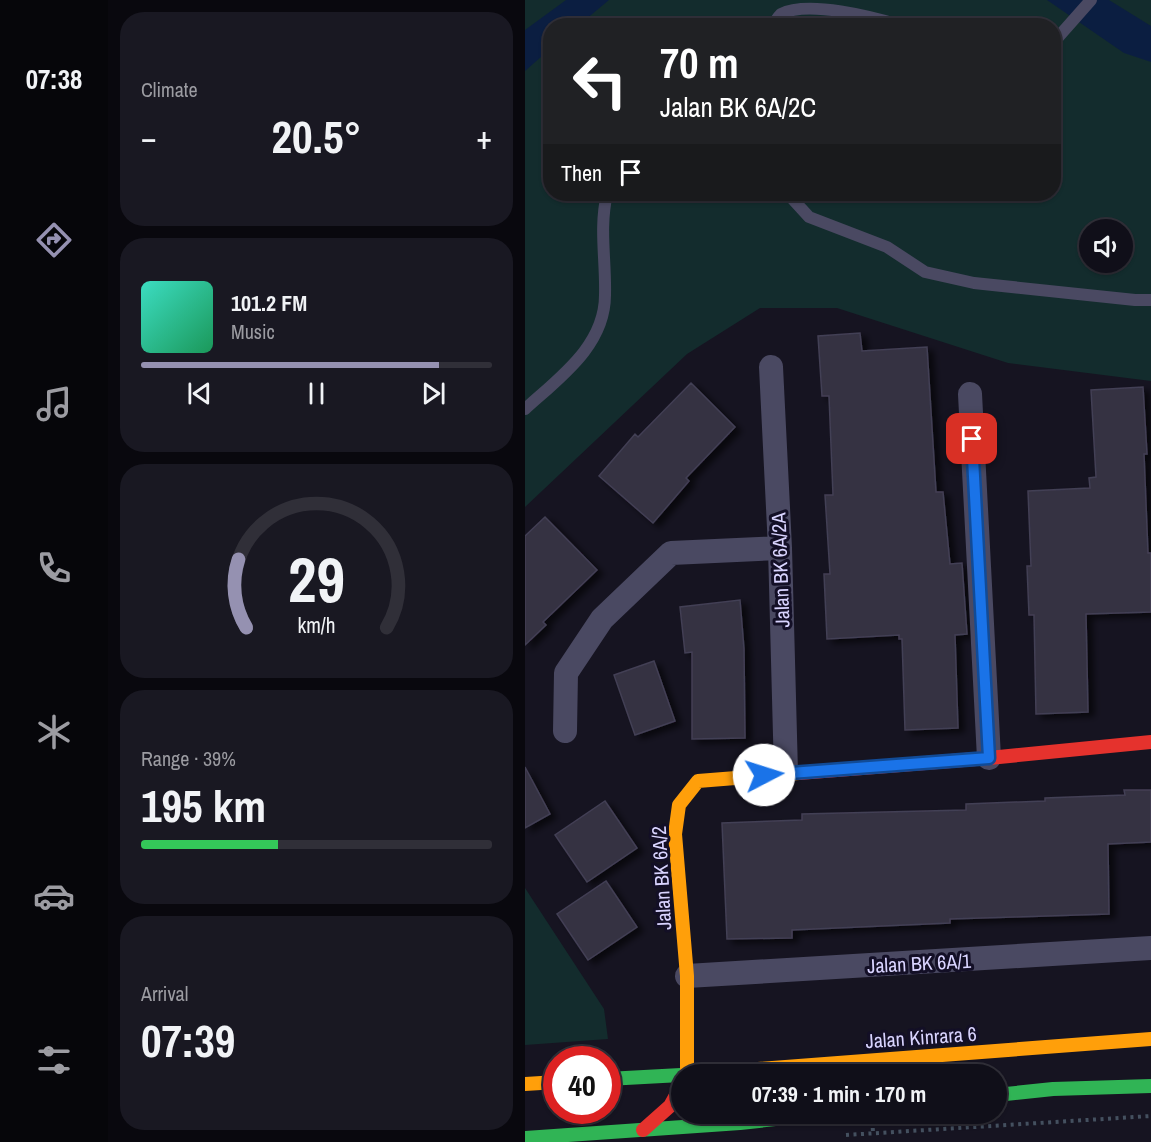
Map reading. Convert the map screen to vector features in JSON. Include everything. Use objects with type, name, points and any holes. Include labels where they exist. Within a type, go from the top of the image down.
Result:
[{"type":"main road","name":"Jalan BK 6A/2","points":[[687,1064],[687,976],[675,834],[679,805],[698,781],[989,758],[1151,742]]},
{"type":"main road","name":"Jalan Kinrara 6","points":[[825,1064],[1151,1039]]},
{"type":"main road","points":[[621,1078],[671,1076]]},
{"type":"main road","points":[[525,1084],[543,1083]]},
{"type":"main road","points":[[1007,1094],[1053,1089],[1151,1086]]},
{"type":"main road","points":[[643,1130],[671,1104]]},
{"type":"main road","points":[[525,1138],[726,1124]]},
{"type":"street","name":"Jalan BK 6A/2A","points":[[771,367],[780,548],[786,773]]},
{"type":"street","points":[[970,394],[989,758]]},
{"type":"street","points":[[565,730],[566,672],[602,619],[671,553],[780,548]]},
{"type":"street","name":"Jalan BK 6A/1","points":[[687,976],[1151,948]]},
{"type":"lane","points":[[1061,34],[1091,0]]},
{"type":"lane","points":[[778,18],[781,14],[797,6],[822,5],[851,10],[877,18]]},
{"type":"lane","points":[[525,409],[571,367],[596,333],[605,297],[602,212],[605,201]]},
{"type":"lane","points":[[794,201],[809,217],[887,247],[925,272],[946,278],[1036,291],[1151,300]]},
{"type":"path","points":[[840,1135],[1151,1116]]},
{"type":"path","points":[[872,1124],[873,1133]]},
{"type":"green space","points":[[525,0],[1151,0],[1151,381],[1008,363],[837,308],[760,308],[687,354],[525,507]]},
{"type":"green space","points":[[525,888],[604,1009],[608,1039],[525,1045]]},
{"type":"water","points":[[566,0],[609,0],[587,18],[543,18],[543,55],[525,71],[525,30]]},
{"type":"water","points":[[1047,0],[1109,0],[1151,26],[1151,62],[1124,53]]},
{"type":"building","points":[[860,333],[862,351],[927,347],[936,492],[943,492],[950,564],[962,563],[967,634],[955,635],[958,728],[905,730],[902,639],[899,639],[899,635],[827,639],[824,574],[830,574],[825,495],[833,495],[829,396],[822,396],[818,336]]},
{"type":"building","points":[[691,383],[735,427],[686,478],[689,481],[653,523],[599,476],[635,434],[638,437]]},
{"type":"building","points":[[1143,387],[1147,454],[1144,454],[1148,553],[1151,553],[1151,612],[1086,614],[1088,712],[1036,714],[1034,615],[1029,615],[1027,566],[1031,566],[1028,491],[1090,488],[1089,478],[1096,477],[1091,390]]},
{"type":"building","points":[[545,517],[597,570],[543,622],[546,625],[525,645],[525,536]]},
{"type":"building","points":[[740,600],[744,649],[745,738],[692,739],[692,652],[685,653],[680,607]]},
{"type":"building","points":[[654,661],[675,721],[635,735],[614,675]]},
{"type":"building","points":[[525,767],[550,814],[525,828]]},
{"type":"building","points":[[1124,790],[1151,790],[1151,842],[1108,844],[1109,914],[950,919],[950,923],[792,930],[792,938],[727,939],[722,823],[802,820],[802,814],[966,810],[966,804],[1125,795]]},
{"type":"building","points":[[605,801],[637,848],[587,882],[555,835]]},
{"type":"building","points":[[606,881],[637,927],[588,960],[557,914]]},
{"type":"traffic: fast","points":[[621,1078],[671,1076]]},
{"type":"traffic: fast","points":[[1007,1094],[1053,1089],[1151,1086]]},
{"type":"traffic: fast","points":[[525,1138],[726,1124]]},
{"type":"traffic: slow","points":[[687,1064],[687,976],[675,834],[679,805],[698,781],[799,773]]},
{"type":"traffic: slow","points":[[825,1064],[1151,1039]]},
{"type":"traffic: slow","points":[[525,1084],[543,1083]]},
{"type":"traffic: jam","points":[[799,773],[1151,742]]},
{"type":"traffic: jam","points":[[643,1130],[671,1104]]},
{"type":"route","points":[[764,775],[989,758],[972,439]]}]
